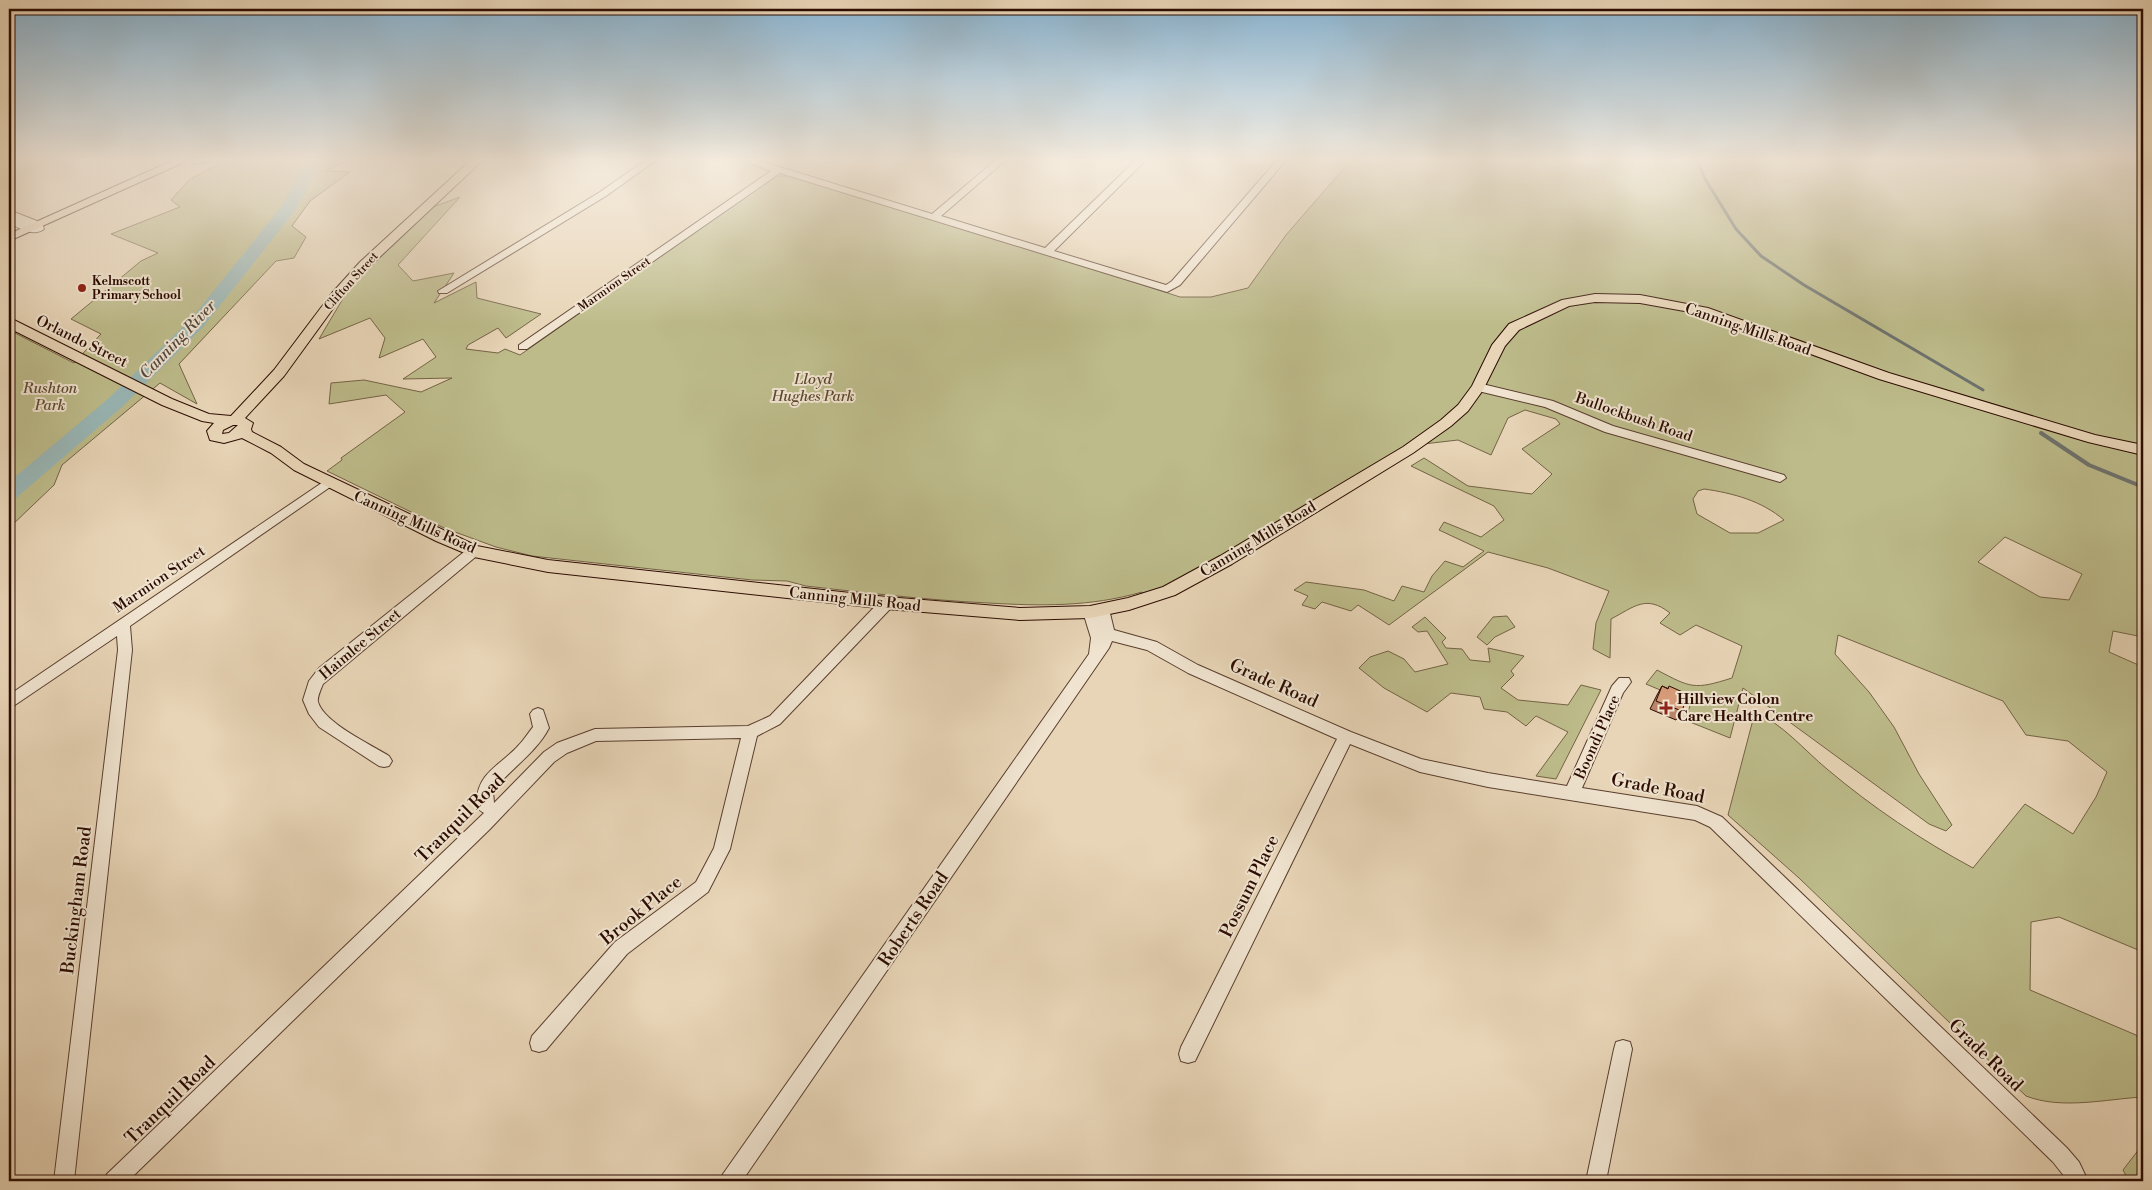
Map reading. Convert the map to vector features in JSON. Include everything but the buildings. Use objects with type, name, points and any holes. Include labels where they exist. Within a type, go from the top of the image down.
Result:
[{"type":"main road","points":[[9,238],[65,215]]},
{"type":"main road","name":"Clifton Street","points":[[239,424],[260,409],[279,373],[330,304],[364,265],[419,215]]},
{"type":"main road","points":[[9,243],[36,227]]},
{"type":"main road","name":"Canning Mills Road","points":[[239,424],[247,435],[276,450],[300,467],[474,551],[548,566],[887,603],[1020,614],[1097,610],[1129,604],[1169,591],[1226,560],[1428,437],[1463,408],[1478,387],[1499,345],[1514,327],[1566,303],[1595,298],[1640,299],[1704,310],[1884,376],[2093,439],[2143,450]]},
{"type":"main road","name":"Orlando Street","points":[[9,323],[163,400],[207,418],[239,424]]},
{"type":"main road","name":"Orlando Street","points":[[163,400],[219,436]]},
{"type":"main road","points":[[219,436],[235,436],[239,424]]},
{"type":"main road","name":"Canning Mills Road","points":[[219,436],[283,463],[300,467]]},
{"type":"street","points":[[12,215],[36,227]]},
{"type":"street","points":[[443,291],[568,215]]},
{"type":"street","name":"Marmion Street","points":[[523,347],[714,215]]},
{"type":"street","points":[[922,215],[1167,289],[1176,283],[1236,215]]},
{"type":"street","points":[[933,218],[937,215]]},
{"type":"street","points":[[1048,252],[1086,215]]},
{"type":"street","points":[[9,219],[36,227]]},
{"type":"street","name":"Bullockbush Road","points":[[1478,387],[1549,404],[1608,429],[1780,478]]},
{"type":"street","name":"Marmion Street","points":[[9,702],[329,482]]},
{"type":"street","name":"Haimlee Street","points":[[384,761],[318,717],[310,700],[316,682],[324,672],[474,551]]},
{"type":"street","name":"Tranquil Road","points":[[114,1181],[496,811],[549,757],[578,740],[595,735],[750,732],[775,720],[887,603]]},
{"type":"street","points":[[1097,610],[1097,632],[1101,644]]},
{"type":"street","name":"Buckingham Road","points":[[64,1181],[125,650],[123,624]]},
{"type":"street","name":"Grade Road","points":[[1101,644],[1140,650],[1174,664],[1193,669],[1346,736],[1420,765],[1488,780],[1697,813],[1716,822],[2060,1155],[2072,1169],[2078,1181]]},
{"type":"street","name":"Roberts Road","points":[[730,1181],[916,917],[1101,644]]},
{"type":"street","name":"Boondi Place","points":[[1572,793],[1617,690],[1624,682]]},
{"type":"street","points":[[496,811],[484,806],[485,789],[498,773],[523,751],[541,728],[538,714]]},
{"type":"street","name":"Brook Place","points":[[539,1043],[621,948],[702,887],[722,849],[750,732]]},
{"type":"street","name":"Possum Place","points":[[1188,1054],[1346,736]]},
{"type":"street","points":[[1596,1181],[1624,1049]]},
{"type":"green space","name":"Rushton Park","points":[[161,215],[300,215],[292,226],[306,237],[294,258],[276,261],[179,364],[197,404],[160,383],[62,465],[54,485],[9,528],[9,330],[74,363],[101,334],[71,319],[141,261],[158,253],[111,234]]},
{"type":"green space","name":"Lloyd Hughes Park","points":[[419,215],[444,215],[398,265],[413,281],[454,273],[434,303],[476,282],[477,298],[541,314],[506,338],[498,328],[468,345],[466,349],[498,353],[505,349],[520,355],[720,215],[918,215],[1014,243],[1180,297],[1211,297],[1248,288],[1286,235],[1304,215],[2143,215],[2143,637],[2113,631],[2109,652],[2143,667],[2143,952],[2059,917],[2031,922],[2030,990],[2136,1035],[2143,1046],[2143,1097],[2069,1103],[2040,1100],[2026,1096],[1799,878],[1728,815],[1755,712],[1784,730],[1827,769],[1879,810],[1973,868],[2025,804],[2073,834],[2096,797],[2107,772],[2068,741],[2026,735],[2003,701],[1838,635],[1835,654],[1869,692],[1894,727],[1919,774],[1952,825],[1946,831],[1929,824],[1743,688],[1730,738],[1685,720],[1691,703],[1646,684],[1657,670],[1678,681],[1693,685],[1709,684],[1732,678],[1742,646],[1696,625],[1680,635],[1660,623],[1670,613],[1654,604],[1640,604],[1611,619],[1610,658],[1593,649],[1596,623],[1609,591],[1548,568],[1488,552],[1389,625],[1358,605],[1351,611],[1322,602],[1315,609],[1302,605],[1308,596],[1294,590],[1306,582],[1364,590],[1394,601],[1402,586],[1424,592],[1432,576],[1445,561],[1463,567],[1484,551],[1439,530],[1444,522],[1481,537],[1504,520],[1494,506],[1411,466],[1424,458],[1468,486],[1532,494],[1552,474],[1522,449],[1560,424],[1556,419],[1525,410],[1508,418],[1491,455],[1458,440],[1406,446],[1284,521],[1175,582],[1144,595],[1142,592],[1084,603],[1046,605],[920,598],[806,586],[787,581],[752,580],[532,556],[496,547],[444,528],[327,471],[342,460],[341,458],[405,412],[386,395],[329,404],[331,383],[364,380],[421,392],[452,378],[403,379],[436,357],[423,339],[379,358],[385,338],[370,318],[319,339],[348,290]],"holes":[[[1704,489],[1726,493],[1757,503],[1784,520],[1758,533],[1730,533],[1697,514],[1693,499],[1698,491]],[[2005,537],[2082,574],[2069,600],[2040,597],[1978,562]]]},
{"type":"green space","points":[[1507,616],[1515,627],[1495,637],[1487,645],[1477,637],[1493,617]]},
{"type":"green space","points":[[1425,617],[1446,638],[1442,642],[1446,648],[1462,649],[1470,660],[1490,662],[1488,648],[1524,656],[1511,671],[1514,675],[1501,688],[1518,700],[1568,705],[1581,685],[1601,690],[1556,779],[1536,776],[1568,732],[1536,716],[1526,726],[1507,712],[1484,709],[1480,697],[1451,693],[1427,712],[1384,688],[1359,668],[1370,657],[1388,651],[1404,659],[1415,672],[1448,664],[1427,631],[1418,632],[1412,627]]},
{"type":"green space","points":[[2143,1144],[2143,1181],[2129,1181],[2123,1170]]},
{"type":"waterway","name":"Canning River","points":[[9,493],[115,403],[197,323],[284,215]]},
{"type":"waterway","points":[[1727,215],[1736,229],[1761,256],[1804,285],[1983,390]]},
{"type":"waterway","points":[[2041,433],[2089,465],[2143,487]]},
{"type":"place","name":"Kelmscott Primary School","points":[[82,288]]},
{"type":"place","name":"Hillview Colon Care Health Centre","points":[[1666,708]]}]
